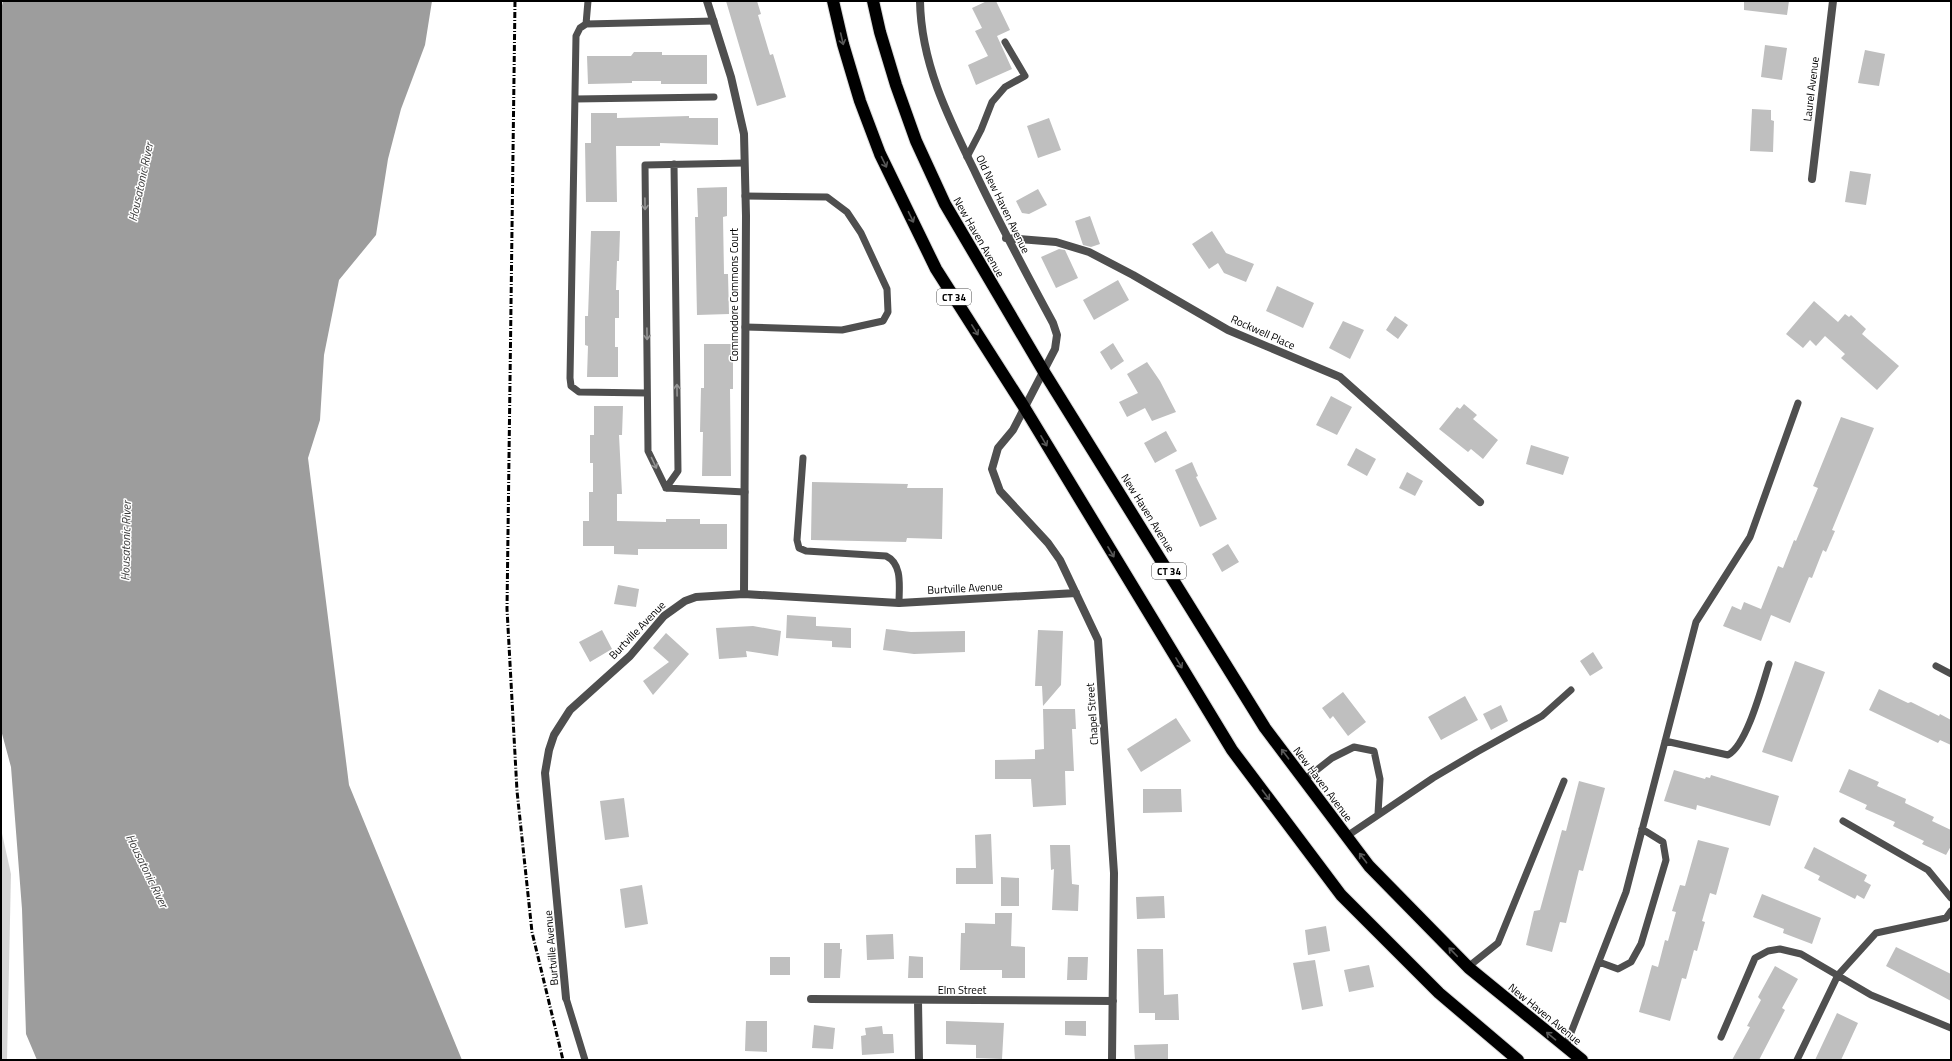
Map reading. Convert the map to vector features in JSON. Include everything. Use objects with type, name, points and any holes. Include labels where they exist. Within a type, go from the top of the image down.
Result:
[{"type":"highway","name":"CT 34","points":[[834,1],[843,44],[860,101],[880,154],[936,269],[1024,407],[1232,750],[1341,895],[1439,993],[1518,1060]]},
{"type":"highway","name":"New Haven Avenue","points":[[873,1],[880,32],[896,85],[916,141],[945,204],[1044,372],[1265,728],[1369,866],[1468,967],[1565,1048],[1582,1060]]},
{"type":"street","name":"Commodore Commons Court","points":[[707,1],[731,77],[744,134],[744,594]]},
{"type":"street","name":"Old New Haven Avenue","points":[[920,1],[926,53],[944,108],[1006,238],[1053,323],[1057,335],[1055,349],[1024,407]]},
{"type":"street","name":"Laurel Avenue","points":[[1812,179],[1833,1]]},
{"type":"street","name":"Rockwell Place","points":[[1006,238],[1056,242],[1089,252],[1133,275],[1228,330],[1340,377],[1480,502]]},
{"type":"street","name":"Chapel Street","points":[[1024,407],[1013,430],[998,448],[994,457],[992,469],[995,480],[1000,491],[1009,503],[1048,543],[1060,560],[1098,640],[1114,873],[1112,1060]]},
{"type":"street","name":"Burtville Avenue","points":[[566,998],[546,773],[549,750],[554,735],[570,710],[630,656],[664,616],[674,607],[696,597],[744,594],[899,603],[1076,593]]},
{"type":"street","name":"Elm Street","points":[[811,999],[918,1001],[1113,1001]]},
{"type":"street","points":[[918,1001],[920,1060]]},
{"type":"lane","points":[[586,24],[588,1]]},
{"type":"lane","points":[[647,393],[579,392],[572,386],[570,378],[576,36],[580,28],[586,24],[714,21]]},
{"type":"lane","points":[[967,157],[981,130],[992,102],[1005,87],[1025,76],[1004,42]]},
{"type":"lane","points":[[574,99],[714,97]]},
{"type":"lane","points":[[666,488],[648,451],[645,165],[744,163]]},
{"type":"lane","points":[[666,488],[678,471],[674,164]]},
{"type":"lane","points":[[745,196],[827,198],[841,207],[847,212],[861,232],[888,289],[888,312],[883,321],[842,330],[745,327]]},
{"type":"lane","points":[[1565,1048],[1626,892],[1696,622],[1750,537],[1798,403]]},
{"type":"lane","points":[[803,458],[797,540],[800,548],[806,551],[886,556],[891,558],[898,569],[899,603]]},
{"type":"lane","points":[[666,488],[745,492]]},
{"type":"lane","points":[[1665,741],[1728,755],[1732,753],[1744,736],[1769,664]]},
{"type":"lane","points":[[1936,666],[1951,674]]},
{"type":"lane","points":[[1347,836],[1378,814],[1477,752],[1542,716],[1571,690]]},
{"type":"lane","points":[[1304,780],[1332,758],[1354,747],[1374,752],[1380,779],[1378,814]]},
{"type":"lane","points":[[1468,967],[1498,942],[1564,780]]},
{"type":"lane","points":[[1843,821],[1928,870],[1951,898]]},
{"type":"lane","points":[[1599,962],[1618,969],[1631,962],[1642,944],[1666,860],[1663,842],[1642,829]]},
{"type":"lane","points":[[1797,1060],[1838,975],[1876,933],[1946,918],[1951,911]]},
{"type":"lane","points":[[1721,1037],[1755,958],[1768,951],[1780,948],[1801,954],[1871,995],[1951,1028]]},
{"type":"lane","points":[[566,998],[584,1060]]},
{"type":"shaded area","points":[[1,829],[11,874],[7,1060],[1,1060]]},
{"type":"water","name":"Housatonic River","points":[[3,1],[432,1],[425,45],[401,109],[388,159],[376,235],[339,280],[324,355],[320,420],[308,458],[349,785],[462,1060],[37,1060],[26,1034],[22,909],[11,767],[1,730],[1,10]]},
{"type":"building","points":[[726,1],[757,1],[761,14],[758,15],[770,55],[773,54],[786,97],[757,106]]},
{"type":"building","points":[[987,1],[996,1],[1010,30],[997,36],[1012,69],[976,85],[968,65],[988,56],[975,31],[982,28],[972,8]]},
{"type":"building","points":[[1744,1],[1789,1],[1787,15],[1744,10]]},
{"type":"building","points":[[1765,45],[1787,48],[1782,80],[1761,77]]},
{"type":"building","points":[[1865,50],[1885,54],[1879,86],[1858,83]]},
{"type":"building","points":[[634,52],[662,52],[662,55],[707,55],[707,84],[661,84],[661,81],[632,81],[632,83],[588,84],[587,56],[631,56]]},
{"type":"building","points":[[1752,109],[1771,110],[1771,120],[1774,121],[1773,152],[1750,151]]},
{"type":"building","points":[[591,113],[617,113],[617,118],[689,116],[689,118],[718,118],[718,145],[660,143],[660,146],[616,146],[617,202],[586,202],[585,143],[591,143]]},
{"type":"building","points":[[1049,118],[1061,150],[1038,158],[1027,126]]},
{"type":"building","points":[[1850,171],[1871,174],[1866,205],[1845,202]]},
{"type":"building","points":[[727,187],[727,216],[723,217],[724,274],[728,274],[729,314],[697,315],[695,217],[698,217],[697,188]]},
{"type":"building","points":[[1038,189],[1047,205],[1029,214],[1022,213],[1016,201]]},
{"type":"building","points":[[1090,216],[1100,244],[1091,247],[1083,245],[1075,221]]},
{"type":"building","points":[[591,231],[620,231],[616,290],[619,290],[619,318],[615,318],[615,347],[618,347],[618,377],[587,377],[588,346],[585,345],[585,316],[588,316]]},
{"type":"building","points":[[1212,231],[1226,253],[1254,264],[1246,282],[1224,273],[1218,263],[1209,269],[1192,244]]},
{"type":"building","points":[[1059,249],[1065,250],[1078,278],[1056,288],[1041,257]]},
{"type":"building","points":[[1118,280],[1129,300],[1094,320],[1083,300]]},
{"type":"building","points":[[1277,286],[1314,303],[1303,328],[1266,311]]},
{"type":"building","points":[[1814,301],[1838,322],[1845,314],[1849,317],[1851,315],[1866,329],[1862,334],[1899,366],[1877,390],[1841,358],[1845,354],[1825,336],[1816,346],[1810,340],[1803,348],[1786,334]]},
{"type":"building","points":[[1395,316],[1408,325],[1398,339],[1386,330]]},
{"type":"building","points":[[1343,321],[1364,330],[1350,359],[1329,348]]},
{"type":"building","points":[[1113,343],[1124,361],[1111,370],[1100,352]]},
{"type":"building","points":[[704,344],[733,344],[733,389],[730,389],[731,476],[702,476],[703,432],[700,432],[701,388],[704,388]]},
{"type":"building","points":[[1147,362],[1160,381],[1176,412],[1152,421],[1145,408],[1127,417],[1119,402],[1138,393],[1127,374]]},
{"type":"building","points":[[1331,396],[1352,407],[1337,435],[1316,425]]},
{"type":"building","points":[[1464,404],[1477,415],[1473,419],[1498,440],[1483,459],[1471,449],[1468,452],[1439,429],[1457,407],[1460,409]]},
{"type":"building","points":[[594,406],[623,406],[622,435],[619,435],[622,494],[617,494],[617,521],[666,522],[666,519],[700,519],[700,524],[727,524],[727,549],[638,549],[638,555],[614,554],[614,546],[583,546],[583,521],[589,521],[589,492],[593,492],[593,463],[590,463],[590,435],[594,435]]},
{"type":"building","points":[[1841,417],[1874,428],[1832,530],[1835,531],[1826,552],[1823,550],[1812,578],[1809,577],[1790,623],[1771,615],[1761,641],[1723,626],[1732,606],[1741,610],[1744,602],[1761,609],[1778,566],[1783,568],[1794,540],[1796,541],[1818,488],[1813,486]]},
{"type":"building","points":[[1166,431],[1177,451],[1155,463],[1144,443]]},
{"type":"building","points":[[1531,445],[1569,457],[1563,475],[1526,464]]},
{"type":"building","points":[[1356,448],[1376,459],[1367,476],[1347,465]]},
{"type":"building","points":[[1192,462],[1198,476],[1196,477],[1217,519],[1200,527],[1175,470]]},
{"type":"building","points":[[1407,472],[1423,481],[1415,496],[1399,488]]},
{"type":"building","points":[[812,482],[908,484],[907,488],[943,488],[942,539],[907,538],[906,542],[811,540]]},
{"type":"building","points":[[1228,544],[1239,562],[1222,572],[1212,554]]},
{"type":"building","points":[[618,585],[639,589],[636,607],[614,604]]},
{"type":"building","points":[[787,615],[816,617],[816,626],[851,628],[851,648],[832,647],[832,641],[786,638]]},
{"type":"building","points":[[753,626],[781,631],[778,656],[746,651],[747,657],[719,659],[716,628]]},
{"type":"building","points":[[886,629],[911,632],[965,631],[965,652],[914,654],[883,650]]},
{"type":"building","points":[[602,630],[612,649],[590,662],[579,642]]},
{"type":"building","points":[[1038,630],[1063,631],[1061,685],[1043,706],[1042,686],[1035,686]]},
{"type":"building","points":[[666,633],[689,654],[653,695],[643,681],[669,662],[653,648]]},
{"type":"building","points":[[1593,652],[1603,668],[1590,676],[1580,661]]},
{"type":"building","points":[[1795,661],[1825,672],[1792,762],[1762,752]]},
{"type":"building","points":[[1879,689],[1908,703],[1911,702],[1939,716],[1940,714],[1951,720],[1951,745],[1940,740],[1938,743],[1869,710]]},
{"type":"building","points":[[1343,692],[1366,722],[1348,736],[1333,716],[1330,719],[1322,708]]},
{"type":"building","points":[[1465,696],[1478,720],[1441,740],[1428,717]]},
{"type":"building","points":[[1501,705],[1508,721],[1491,730],[1483,714]]},
{"type":"building","points":[[1043,709],[1075,709],[1076,729],[1072,729],[1074,771],[1065,771],[1066,805],[1033,807],[1031,779],[995,779],[995,760],[1035,759],[1035,750],[1044,749]]},
{"type":"building","points":[[1176,718],[1191,741],[1141,772],[1127,749]]},
{"type":"building","points":[[1849,769],[1879,782],[1877,786],[1906,799],[1905,803],[1934,817],[1932,821],[1951,830],[1951,846],[1946,855],[1922,844],[1924,841],[1893,826],[1895,822],[1865,809],[1867,805],[1839,792]]},
{"type":"building","points":[[1674,770],[1705,779],[1706,777],[1710,778],[1711,775],[1779,796],[1770,826],[1697,805],[1696,810],[1664,801]]},
{"type":"building","points":[[1579,781],[1605,788],[1583,871],[1579,870],[1566,923],[1560,922],[1552,952],[1526,945],[1534,911],[1540,910],[1562,830],[1566,831]]},
{"type":"building","points":[[1143,789],[1181,789],[1182,812],[1143,813]]},
{"type":"building","points":[[624,798],[629,837],[605,840],[600,801]]},
{"type":"building","points":[[991,834],[993,884],[956,884],[956,868],[976,868],[975,835]]},
{"type":"building","points":[[1698,840],[1729,848],[1716,895],[1710,893],[1702,921],[1705,922],[1697,951],[1694,950],[1686,979],[1682,978],[1670,1021],[1639,1012],[1652,965],[1658,967],[1665,940],[1668,941],[1676,912],[1672,911],[1680,885],[1685,886]]},
{"type":"building","points":[[1050,845],[1070,845],[1072,884],[1079,885],[1078,911],[1052,910],[1054,869],[1051,870]]},
{"type":"building","points":[[1814,847],[1867,875],[1864,881],[1871,885],[1864,899],[1857,895],[1855,899],[1818,880],[1820,876],[1804,868]]},
{"type":"building","points":[[1001,877],[1019,878],[1019,906],[1001,906]]},
{"type":"building","points":[[642,885],[648,924],[625,928],[620,889]]},
{"type":"building","points":[[1762,894],[1821,918],[1812,944],[1783,933],[1784,929],[1753,917]]},
{"type":"building","points":[[1164,896],[1165,918],[1137,919],[1136,897]]},
{"type":"building","points":[[995,913],[1012,913],[1011,946],[1025,947],[1025,978],[1002,978],[1002,970],[960,970],[961,933],[965,933],[965,923],[995,924]]},
{"type":"building","points":[[1326,926],[1330,951],[1308,955],[1305,930]]},
{"type":"building","points":[[893,934],[894,959],[867,960],[866,935]]},
{"type":"building","points":[[824,943],[840,943],[840,949],[842,949],[840,978],[824,978]]},
{"type":"building","points":[[1896,947],[1951,974],[1951,1001],[1886,966]]},
{"type":"building","points":[[1137,949],[1163,949],[1164,995],[1178,994],[1179,1020],[1155,1020],[1155,1013],[1139,1013]]},
{"type":"building","points":[[909,956],[923,957],[923,978],[908,978]]},
{"type":"building","points":[[770,957],[790,957],[790,975],[770,975]]},
{"type":"building","points":[[1068,957],[1088,957],[1087,980],[1067,980]]},
{"type":"building","points":[[1315,960],[1323,1006],[1302,1010],[1293,963]]},
{"type":"building","points":[[1369,965],[1374,987],[1349,992],[1344,970]]},
{"type":"building","points":[[1775,966],[1798,979],[1782,1008],[1785,1010],[1759,1060],[1732,1060],[1750,1027],[1747,1026],[1761,1000],[1758,997]]},
{"type":"building","points":[[1837,1013],[1858,1023],[1841,1060],[1815,1060]]},
{"type":"building","points":[[746,1021],[767,1021],[767,1052],[745,1051]]},
{"type":"building","points":[[946,1021],[1004,1023],[1002,1059],[976,1058],[976,1045],[946,1044]]},
{"type":"building","points":[[1065,1021],[1086,1021],[1086,1036],[1065,1035]]},
{"type":"building","points":[[814,1025],[835,1028],[833,1049],[812,1048]]},
{"type":"building","points":[[882,1026],[883,1034],[893,1034],[894,1053],[862,1055],[861,1036],[866,1035],[865,1028]]},
{"type":"building","points":[[1168,1044],[1168,1060],[1135,1060],[1134,1045]]},
{"type":"railway","points":[[515,1],[507,609],[517,791],[532,932],[563,1060]]}]
